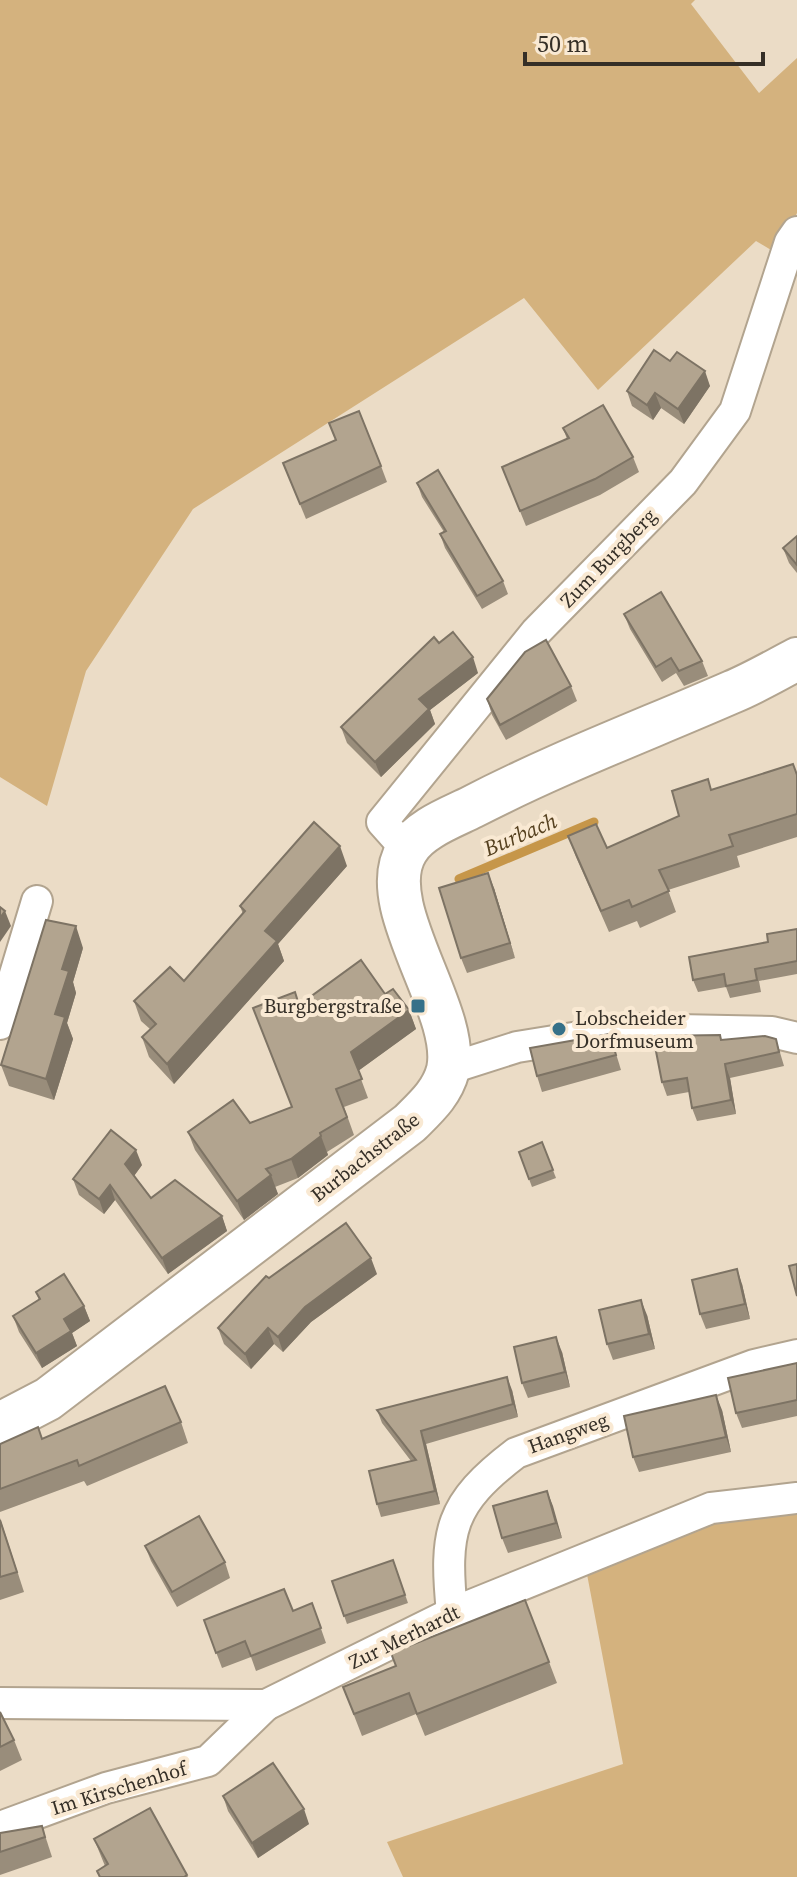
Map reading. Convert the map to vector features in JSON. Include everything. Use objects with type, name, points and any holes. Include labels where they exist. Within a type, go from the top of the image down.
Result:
[{"type":"street","name":"Zum Burgberg","points":[[407,850],[382,822],[536,632],[683,482],[735,411],[790,242],[797,232]]},
{"type":"street","points":[[797,659],[735,691],[533,775],[436,825],[407,850],[397,886],[427,984],[448,1035],[448,1069],[517,1047],[629,1029],[772,1032],[797,1038]]},
{"type":"street","points":[[0,1024],[37,901]]},
{"type":"street","name":"Burbachstraße","points":[[0,1424],[48,1399],[410,1123],[436,1098],[448,1069]]},
{"type":"street","name":"Hangweg","points":[[452,1613],[447,1565],[457,1511],[486,1475],[516,1453],[754,1365],[797,1355]]},
{"type":"street","name":"Zur Merhardt","points":[[0,1703],[266,1705],[452,1613],[711,1508],[797,1498]]},
{"type":"street","name":"Im Kirschenhof","points":[[0,1827],[106,1788],[208,1761],[266,1705]]},
{"type":"shaded area","points":[[0,0],[695,0],[691,4],[759,93],[797,58],[797,213],[776,253],[756,241],[598,390],[524,298],[193,509],[86,671],[47,806],[0,777]]},
{"type":"shaded area","points":[[797,1506],[797,1877],[403,1877],[387,1842],[623,1764],[586,1569],[713,1513]]},
{"type":"building","points":[[654,350],[670,361],[677,352],[705,371],[678,409],[655,393],[647,405],[627,391]]},
{"type":"building","points":[[603,405],[633,457],[595,479],[520,511],[502,467],[569,438],[563,428]]},
{"type":"building","points":[[359,411],[381,466],[300,504],[283,463],[336,440],[329,423]]},
{"type":"building","points":[[438,470],[503,581],[477,596],[440,534],[446,531],[417,483]]},
{"type":"building","points":[[797,536],[797,565],[783,548]]},
{"type":"building","points":[[661,592],[702,661],[679,671],[671,658],[656,667],[624,614]]},
{"type":"building","points":[[453,632],[473,657],[419,699],[429,709],[375,762],[341,727],[434,637],[439,643]]},
{"type":"building","points":[[546,640],[571,686],[500,725],[487,699],[525,652]]},
{"type":"building","points":[[793,764],[797,775],[797,814],[729,835],[733,846],[659,870],[669,891],[632,907],[629,900],[601,911],[568,836],[596,824],[607,848],[679,816],[672,791],[708,779],[711,790]]},
{"type":"building","points":[[314,822],[340,846],[265,931],[277,941],[167,1064],[142,1037],[156,1024],[134,1001],[170,967],[184,981],[245,911],[240,906]]},
{"type":"building","points":[[488,873],[510,943],[461,958],[439,888]]},
{"type":"building","points":[[46,920],[76,926],[62,969],[69,971],[55,1014],[65,1017],[46,1079],[1,1065]]},
{"type":"building","points":[[797,929],[797,961],[755,969],[757,980],[726,986],[724,974],[693,980],[689,957],[768,942],[767,934]]},
{"type":"building","points":[[361,960],[385,994],[393,989],[409,1010],[351,1052],[362,1079],[336,1089],[347,1117],[320,1133],[321,1136],[291,1159],[266,1169],[271,1175],[237,1201],[188,1132],[233,1100],[250,1123],[292,1107],[253,1008],[295,992],[299,1005]]},
{"type":"building","points":[[610,1034],[616,1055],[537,1076],[530,1048]]},
{"type":"building","points":[[720,1035],[721,1040],[765,1036],[776,1039],[779,1052],[725,1064],[731,1100],[692,1108],[687,1078],[662,1082],[653,1036]]},
{"type":"building","points":[[111,1130],[136,1150],[125,1164],[151,1198],[175,1180],[222,1216],[162,1258],[110,1185],[99,1199],[73,1179]]},
{"type":"building","points":[[542,1142],[553,1170],[529,1179],[519,1152]]},
{"type":"building","points":[[346,1223],[371,1258],[305,1307],[278,1337],[268,1328],[245,1354],[218,1328],[266,1276],[269,1278]]},
{"type":"building","points":[[797,1264],[797,1296],[789,1266]]},
{"type":"building","points":[[737,1269],[745,1304],[700,1314],[692,1280]]},
{"type":"building","points":[[64,1274],[84,1306],[64,1319],[71,1331],[36,1353],[13,1316],[40,1299],[36,1292]]},
{"type":"building","points":[[641,1300],[649,1334],[607,1344],[599,1310]]},
{"type":"building","points":[[556,1337],[565,1372],[522,1383],[514,1347]]},
{"type":"building","points":[[797,1363],[797,1400],[736,1413],[728,1378]]},
{"type":"building","points":[[507,1377],[513,1404],[421,1431],[435,1491],[377,1504],[369,1471],[416,1460],[377,1410]]},
{"type":"building","points":[[165,1386],[181,1422],[79,1466],[77,1460],[0,1489],[0,1444],[38,1427],[42,1439]]},
{"type":"building","points":[[716,1395],[726,1437],[633,1457],[624,1416]]},
{"type":"building","points":[[547,1491],[556,1523],[502,1538],[493,1506]]},
{"type":"building","points":[[199,1516],[225,1562],[172,1592],[145,1546]]},
{"type":"building","points":[[0,1520],[17,1572],[0,1577]]},
{"type":"building","points":[[393,1560],[405,1595],[344,1616],[332,1581]]},
{"type":"building","points":[[284,1589],[293,1611],[312,1603],[321,1628],[251,1656],[245,1641],[216,1653],[204,1620]]},
{"type":"building","points":[[525,1600],[549,1662],[417,1714],[409,1693],[354,1714],[343,1687],[396,1666],[391,1653]]},
{"type":"building","points":[[0,1712],[14,1740],[0,1747]]},
{"type":"building","points":[[273,1763],[304,1809],[252,1843],[223,1796]]},
{"type":"building","points":[[150,1808],[187,1875],[100,1877],[97,1871],[108,1864],[94,1839]]},
{"type":"building","points":[[42,1826],[45,1837],[0,1852],[0,1833]]},
{"type":"waterway","name":"Burbach","points":[[459,879],[594,822]]},
{"type":"place","name":"Burgbergstraße","points":[[418,1006]]},
{"type":"place","name":"Lobscheider Dorfmuseum","points":[[559,1029]]}]
